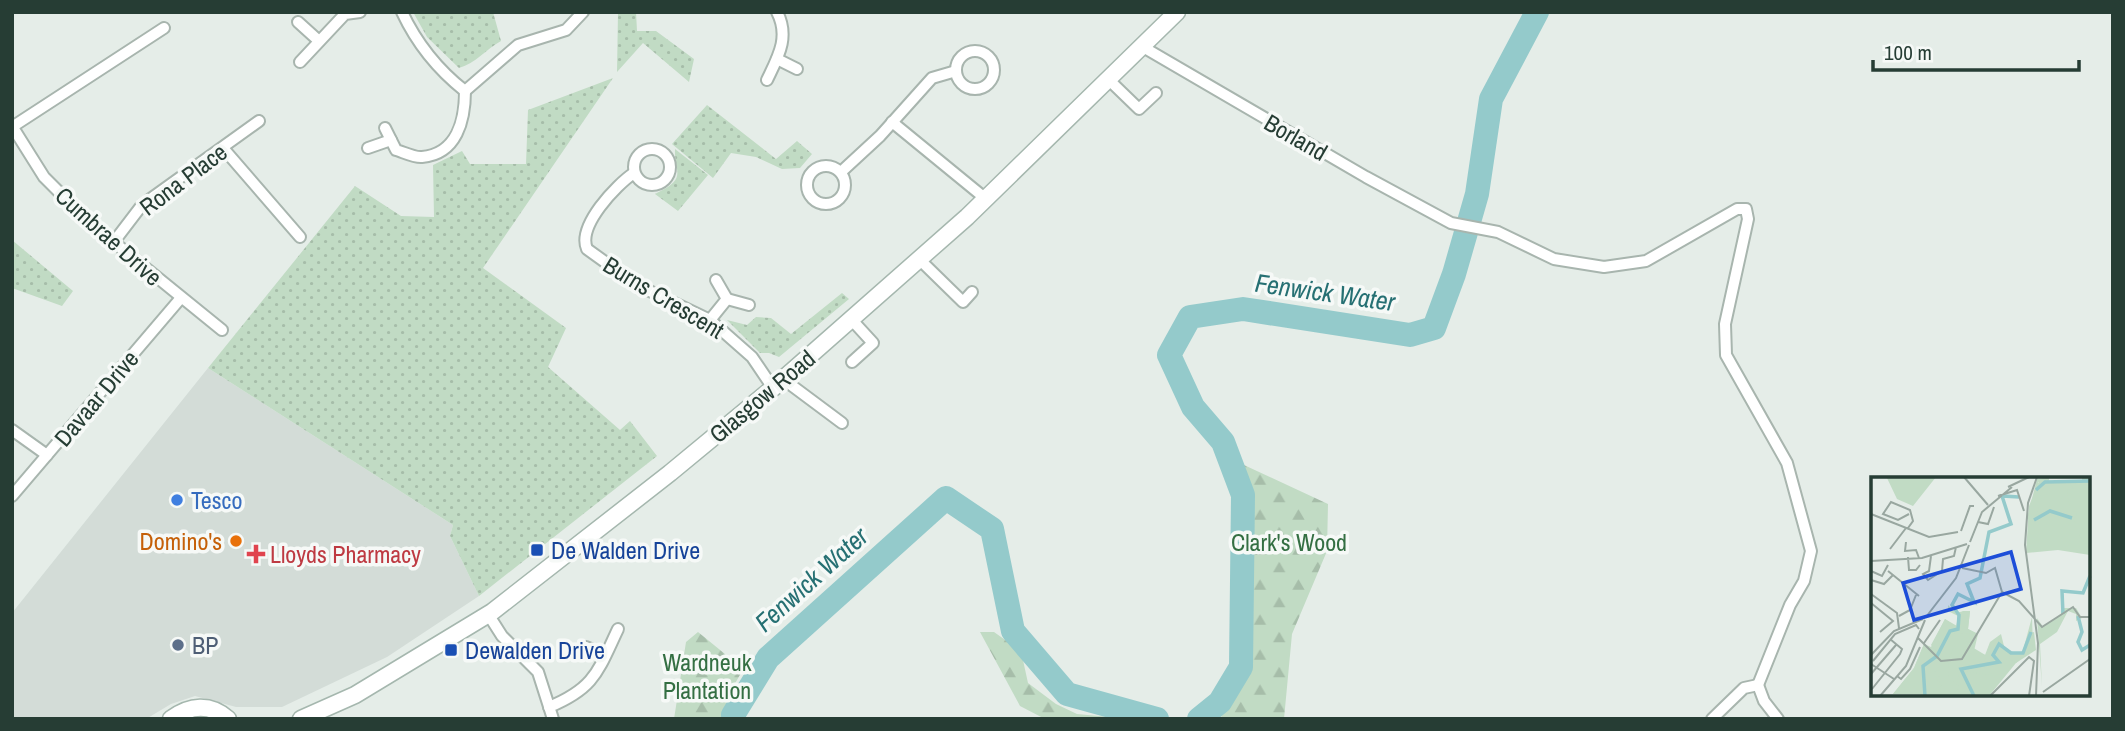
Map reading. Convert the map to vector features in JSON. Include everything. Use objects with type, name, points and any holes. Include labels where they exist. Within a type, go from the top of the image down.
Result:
[{"type":"main road","name":"Glasgow Road","points":[[301,719],[355,695],[488,614],[659,481],[778,384],[986,199],[1177,12]]},
{"type":"main road","points":[[171,719],[196,707],[210,708],[228,719]]},
{"type":"street","points":[[300,62],[345,13],[360,12]]},
{"type":"street","points":[[402,12],[415,41],[448,78],[465,91]]},
{"type":"street","points":[[385,128],[396,150],[421,158],[448,147],[463,126],[465,91],[518,45],[566,30],[583,12]]},
{"type":"street","points":[[767,80],[783,46],[782,22],[778,12]]},
{"type":"street","points":[[298,22],[319,41]]},
{"type":"street","points":[[12,127],[164,28]]},
{"type":"street","name":"Borland","points":[[1143,47],[1366,177],[1451,223],[1498,232],[1554,259],[1604,267],[1646,261],[1737,209],[1746,209],[1748,219],[1724,332],[1726,355],[1787,463],[1811,551],[1807,573],[1790,605],[1758,685]]},
{"type":"street","points":[[777,59],[796,69]]},
{"type":"street","points":[[841,172],[932,78],[956,71]]},
{"type":"street","points":[[1109,80],[1139,109],[1156,93]]},
{"type":"street","name":"Rona Place","points":[[113,243],[142,205],[259,121]]},
{"type":"street","points":[[892,122],[986,199]]},
{"type":"street","name":"Cumbrae Drive","points":[[12,127],[44,177],[113,243],[222,330]]},
{"type":"street","points":[[368,148],[391,140]]},
{"type":"street","points":[[223,148],[300,237]]},
{"type":"street","name":"Burns Crescent","points":[[634,173],[614,187],[585,232],[583,241],[587,249],[637,285],[710,320],[778,384],[842,423]]},
{"type":"street","points":[[919,259],[963,302],[972,292]]},
{"type":"street","points":[[716,280],[727,299],[748,305]]},
{"type":"street","name":"Davaar Drive","points":[[12,496],[180,299]]},
{"type":"street","points":[[710,320],[727,299]]},
{"type":"street","points":[[851,319],[873,343],[852,362]]},
{"type":"street","points":[[12,430],[47,455]]},
{"type":"street","points":[[488,614],[502,636],[538,672],[553,719]]},
{"type":"street","points":[[549,707],[582,691],[596,676],[618,629]]},
{"type":"street","points":[[586,647],[606,655]]},
{"type":"street","points":[[1712,719],[1744,688],[1758,685],[1764,701],[1778,719]]},
{"type":"shaded area","points":[[208,368],[453,525],[450,536],[479,596],[387,657],[282,707],[236,707],[195,696],[171,704],[146,719],[12,719],[12,613]]},
{"type":"green space","points":[[413,12],[493,12],[501,41],[459,68],[427,37]]},
{"type":"green space","points":[[618,12],[636,12],[637,31],[656,31],[694,59],[689,82],[643,43],[617,72]]},
{"type":"green space","points":[[613,78],[483,268],[566,328],[548,367],[620,430],[630,421],[657,456],[479,596],[450,536],[453,525],[208,368],[355,186],[401,216],[434,217],[433,165],[462,151],[470,164],[526,164],[528,110]]},
{"type":"green space","points":[[707,105],[776,159],[797,141],[812,154],[800,168],[782,169],[756,157],[731,153],[713,178],[672,144]]},
{"type":"green space","points":[[675,149],[708,175],[678,211],[655,194],[676,179]]},
{"type":"green space","points":[[12,240],[73,291],[62,306],[12,288]]},
{"type":"green space","points":[[842,293],[849,299],[779,357],[760,353],[727,320],[747,325],[756,317],[771,318],[791,334]]},
{"type":"green space","name":"Clark's Wood","points":[[1244,465],[1328,504],[1327,551],[1292,634],[1284,719],[1220,719],[1243,678],[1253,629],[1248,566],[1253,505]]},
{"type":"green space","name":"Wardneuk Plantation","points":[[698,632],[725,654],[741,673],[733,687],[727,719],[674,719],[686,642]]},
{"type":"green space","points":[[980,632],[994,632],[1021,651],[1028,683],[1056,704],[1077,714],[1131,719],[1045,719],[1020,706]]},
{"type":"waterway","name":"Fenwick Water","points":[[1199,719],[1220,702],[1241,667],[1243,495],[1223,442],[1193,407],[1169,355],[1190,317],[1243,309],[1410,335],[1434,328],[1454,274],[1477,194],[1491,99],[1537,12]]},
{"type":"waterway","name":"Fenwick Water","points":[[734,719],[733,715],[768,658],[946,498],[992,529],[1013,631],[1067,694],[1157,719]]},
{"type":"place","name":"Tesco","points":[[177,500]]},
{"type":"place","name":"Domino's","points":[[236,541]]},
{"type":"place","name":"De Walden Drive","points":[[537,550]]},
{"type":"place","name":"Lloyds Pharmacy","points":[[256,554]]},
{"type":"place","name":"BP","points":[[178,645]]},
{"type":"place","name":"Dewalden Drive","points":[[451,650]]}]
